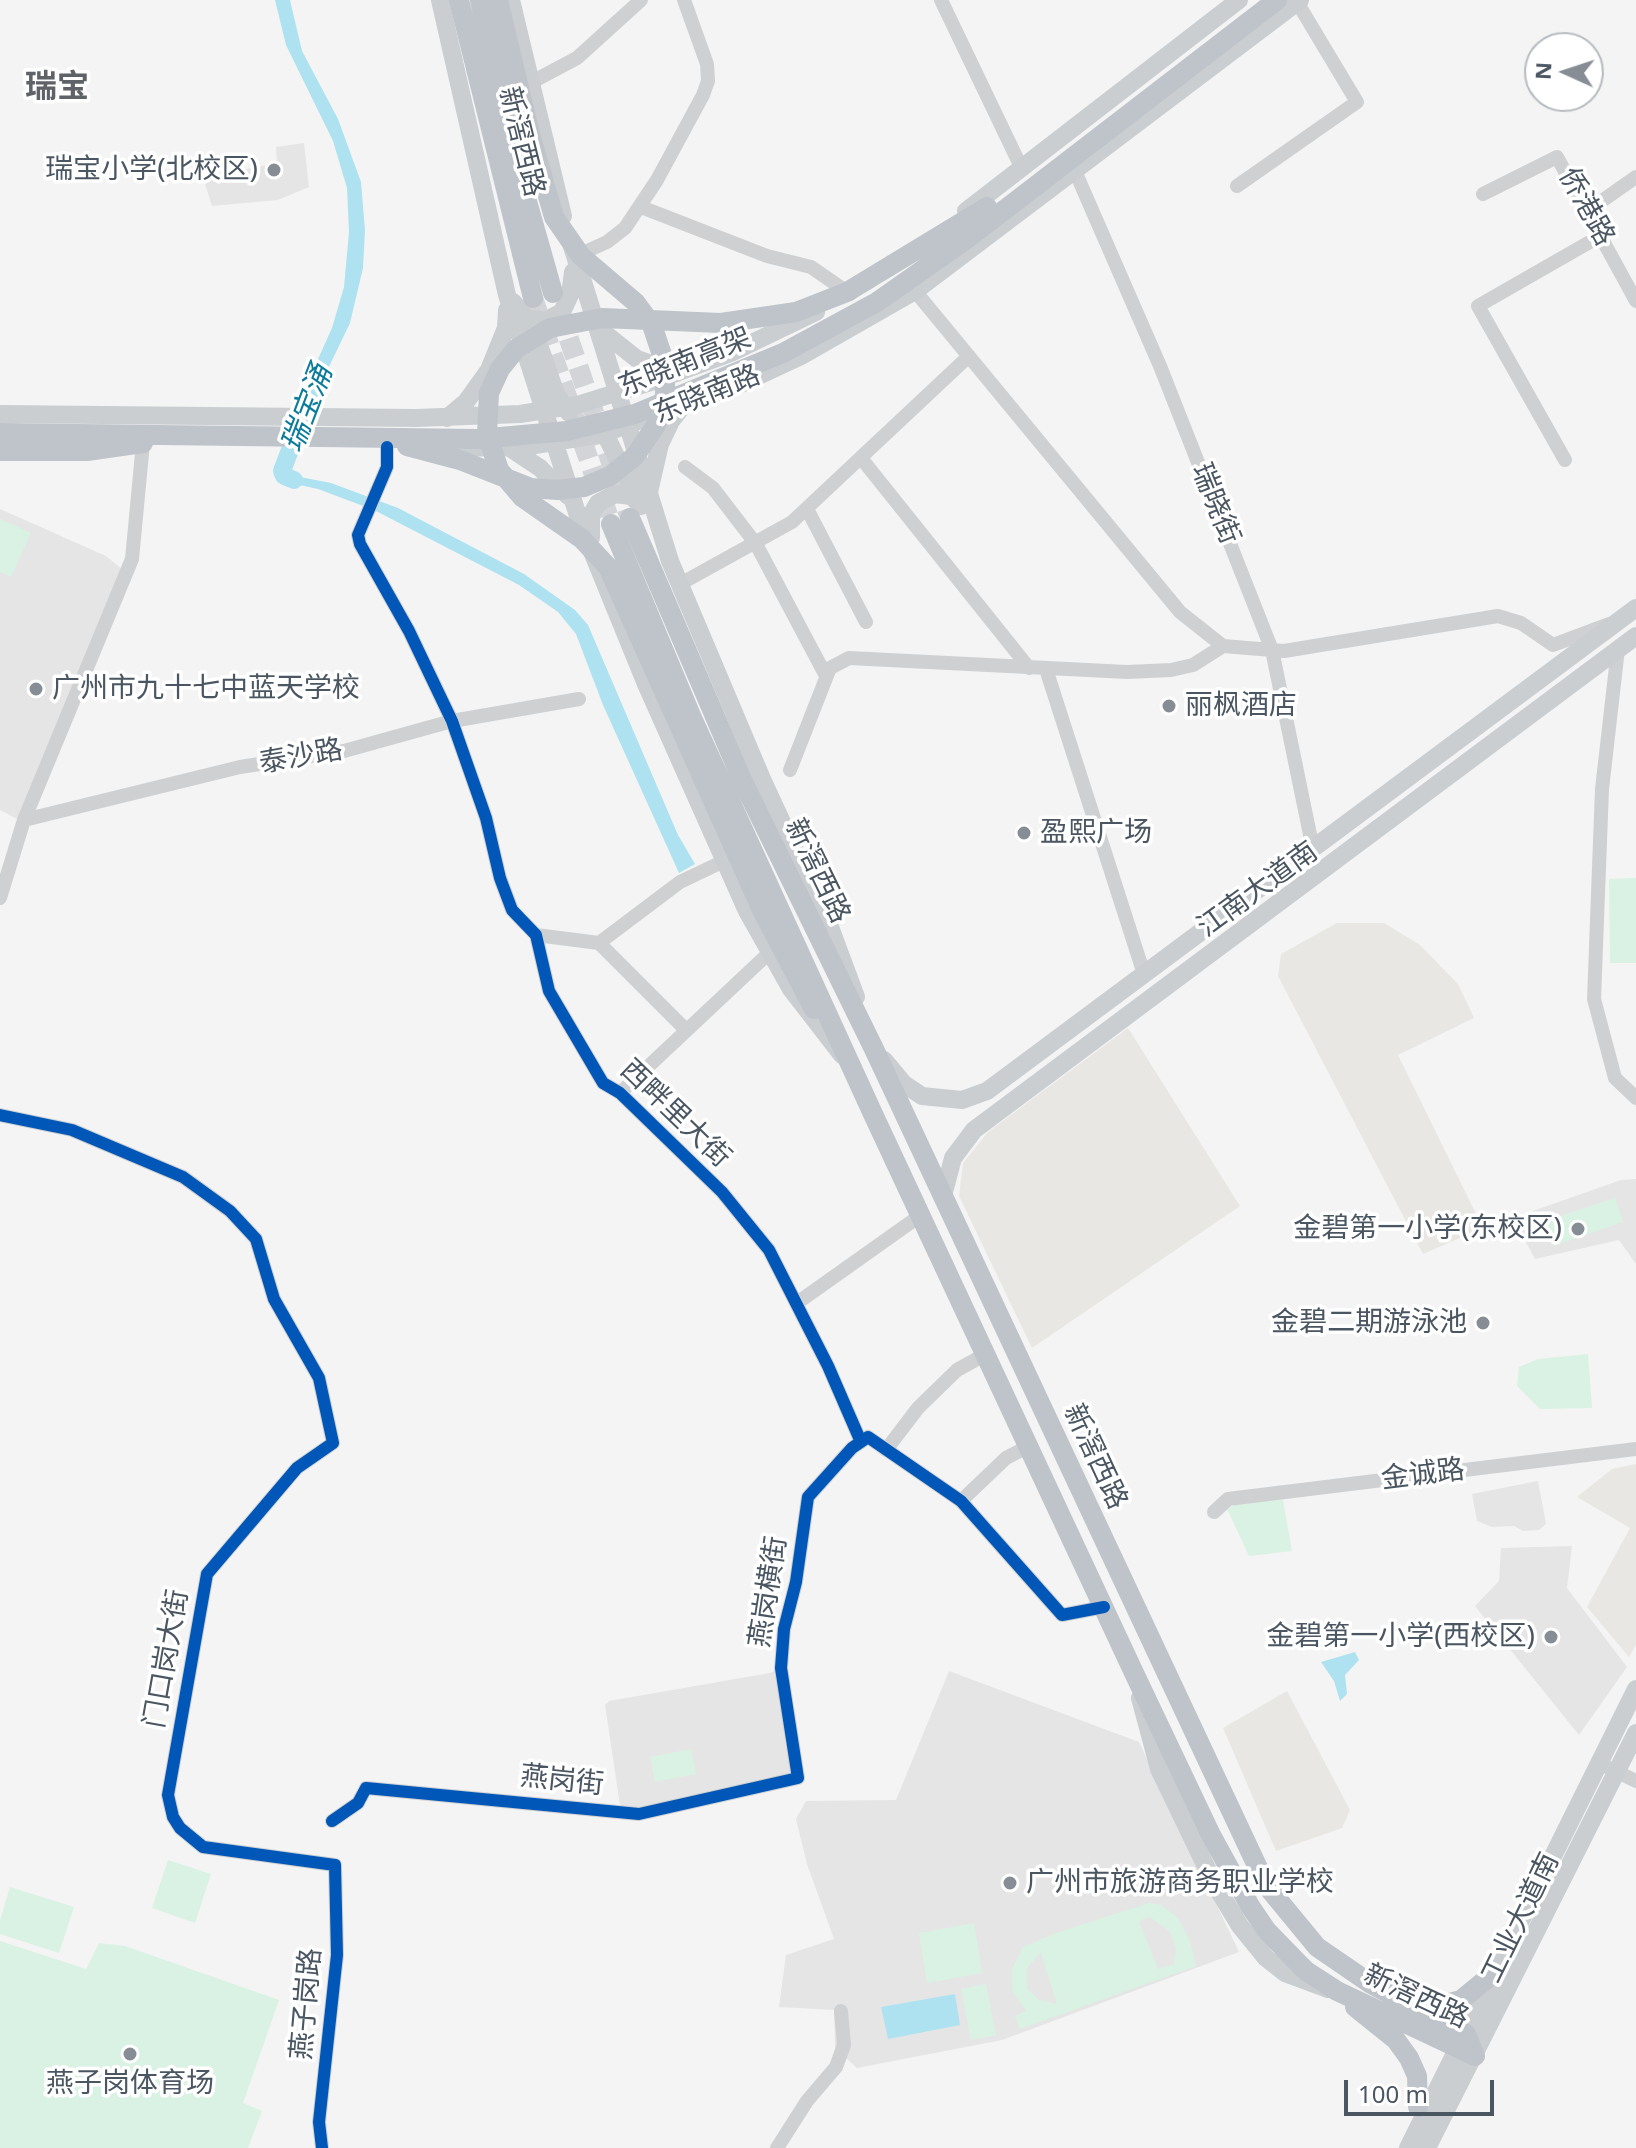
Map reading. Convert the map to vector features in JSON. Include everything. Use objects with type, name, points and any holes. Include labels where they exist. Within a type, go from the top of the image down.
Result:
[{"type":"highway","name":"新滘西路","points":[[459,0],[537,303]]},
{"type":"highway","name":"新滘西路","points":[[480,0],[511,145],[537,303]]},
{"type":"highway","points":[[382,443],[460,460],[531,488],[571,489],[600,481],[626,465],[651,435],[662,410],[666,379],[658,338],[635,302],[581,256],[554,217],[540,174],[498,0]]},
{"type":"highway","name":"东晓南高架","points":[[0,420],[479,426],[585,413],[681,383],[808,326],[899,272],[1258,0]]},
{"type":"highway","name":"东晓南高架","points":[[0,433],[382,443],[495,439],[602,424],[692,393],[808,341],[877,302],[1291,1]]},
{"type":"highway","points":[[851,1066],[807,998],[762,910],[608,567],[582,539],[522,497],[499,470],[487,434],[489,393],[500,369],[516,349],[550,328],[602,318],[721,323],[796,312],[847,292],[987,207]]},
{"type":"highway","points":[[0,451],[87,451],[143,443]]},
{"type":"highway","name":"新滘西路","points":[[632,511],[743,782],[874,1049],[1238,1830],[1280,1905],[1317,1947],[1466,2046]]},
{"type":"highway","name":"新滘西路","points":[[632,511],[687,707],[851,1066],[1211,1835],[1259,1919],[1306,1971],[1337,1991],[1466,2046]]},
{"type":"highway","points":[[1399,2000],[1431,2005],[1454,2002],[1471,1994],[1494,1973]]},
{"type":"highway","points":[[1337,1991],[1404,2050],[1417,2076],[1418,2107]]},
{"type":"main road","points":[[440,0],[507,295],[542,411],[593,554],[724,861],[769,953],[808,1015],[851,1066]]},
{"type":"main road","points":[[511,0],[574,257],[626,427],[632,511]]},
{"type":"main road","name":"东晓南路","points":[[0,414],[447,418],[542,411],[616,394],[763,338],[850,294],[922,245],[1239,0]]},
{"type":"main road","name":"东晓南路","points":[[0,441],[382,443],[510,448],[553,444],[626,427],[803,355],[915,291],[1075,171],[1291,1]]},
{"type":"main road","points":[[537,303],[545,321],[562,312],[570,295],[574,257]]},
{"type":"main road","points":[[507,295],[537,303]]},
{"type":"main road","points":[[447,418],[466,402],[489,370],[506,328],[507,295]]},
{"type":"main road","points":[[537,303],[539,341],[564,407],[570,414],[626,427]]},
{"type":"main road","points":[[593,322],[625,352],[648,365],[677,373],[674,389],[679,401],[685,404],[671,421],[632,511]]},
{"type":"main road","points":[[542,411],[578,419],[602,434],[632,511],[680,584],[827,919],[874,1049]]},
{"type":"main road","points":[[510,448],[540,468],[573,501]]},
{"type":"main road","points":[[593,554],[591,515],[598,503],[615,494],[631,496],[632,511]]},
{"type":"main road","name":"江南大道南","points":[[874,1049],[904,1084],[922,1096],[972,1098],[1636,608]]},
{"type":"main road","name":"江南大道南","points":[[943,1196],[953,1158],[974,1130],[1636,636]]},
{"type":"main road","points":[[1135,1675],[1159,1769],[1214,1883],[1240,1926],[1266,1958],[1285,1973],[1337,1991]]},
{"type":"main road","name":"工业大道南","points":[[1408,2148],[1466,2046],[1494,1973],[1636,1689]]},
{"type":"main road","points":[[1427,2148],[1466,2046],[1636,1733]]},
{"type":"main road","points":[[1396,2148],[1418,2107],[1466,2046]]},
{"type":"street","points":[[530,83],[577,58],[641,0]]},
{"type":"street","points":[[574,257],[607,242],[625,228],[641,207],[708,81],[702,47],[684,0]]},
{"type":"street","points":[[941,0],[1022,169]]},
{"type":"street","points":[[1237,186],[1357,102],[1291,1]]},
{"type":"street","name":"侨港路","points":[[1483,194],[1557,157],[1589,210],[1636,301]]},
{"type":"street","name":"瑞晓街","points":[[1075,171],[1160,366],[1272,650],[1313,849]]},
{"type":"street","points":[[1589,210],[1636,177]]},
{"type":"street","points":[[641,207],[767,256],[811,267],[850,294]]},
{"type":"street","points":[[1565,460],[1478,306],[1602,235]]},
{"type":"street","points":[[915,291],[1180,612],[1223,646],[1284,651],[1498,616],[1521,623],[1553,645],[1617,622]]},
{"type":"street","points":[[680,584],[792,522],[969,356]]},
{"type":"street","points":[[0,898],[24,820],[132,559],[143,443]]},
{"type":"street","name":"西畔里大街","points":[[382,443],[387,467],[362,523],[358,535],[360,544],[409,631],[452,721],[512,910],[536,935],[549,991],[603,1083],[620,1093],[722,1192],[752,1228],[797,1303],[864,1440]]},
{"type":"street","points":[[861,458],[1029,668]]},
{"type":"street","points":[[685,467],[713,488],[756,544],[826,676]]},
{"type":"street","points":[[807,509],[866,622]]},
{"type":"street","points":[[790,770],[830,668],[849,658],[1046,669],[1171,670],[1193,665],[1223,646]]},
{"type":"street","points":[[1618,649],[1602,789],[1594,999],[1615,1078],[1636,1098]]},
{"type":"street","points":[[1046,669],[1144,974]]},
{"type":"street","name":"泰沙路","points":[[24,820],[240,767],[344,751],[452,721],[579,699]]},
{"type":"street","points":[[599,943],[680,882],[724,861]]},
{"type":"street","points":[[536,935],[599,943],[685,1029]]},
{"type":"street","points":[[620,1093],[769,953]]},
{"type":"street","name":"门口岗大街","points":[[0,1115],[72,1130],[183,1177],[230,1211],[256,1239],[274,1299],[320,1386],[333,1443],[297,1468],[207,1574],[168,1795],[173,1817],[180,1828],[203,1847],[335,1865]]},
{"type":"street","points":[[797,1303],[921,1215]]},
{"type":"street","points":[[886,1450],[918,1408],[957,1370],[986,1354]]},
{"type":"street","points":[[864,1440],[886,1450],[961,1501],[1062,1615],[1104,1607]]},
{"type":"street","name":"燕岗横街","points":[[798,1778],[781,1668],[784,1629],[796,1582],[808,1497],[864,1440]]},
{"type":"street","points":[[961,1501],[1006,1458],[1029,1446]]},
{"type":"street","name":"金诚路","points":[[1214,1512],[1228,1499],[1636,1449]]},
{"type":"street","points":[[1598,1762],[1636,1781]]},
{"type":"street","name":"燕岗街","points":[[332,1821],[358,1803],[366,1788],[639,1814],[798,1778]]},
{"type":"street","name":"燕子岗路","points":[[322,2148],[319,2122],[337,1955],[335,1865]]},
{"type":"street","points":[[1259,1919],[1280,1905]]},
{"type":"street","points":[[777,2148],[807,2101],[836,2067],[844,2045],[841,2011]]},
{"type":"shaded area","name":"瑞宝小学(北校区)","points":[[304,143],[309,187],[278,200],[212,206],[203,178],[277,163],[276,147]]},
{"type":"shaded area","name":"广州市九十七中蓝天学校","points":[[0,509],[106,556],[122,569],[19,820],[0,810]]},
{"type":"shaded area","points":[[1337,923],[1384,923],[1420,945],[1458,984],[1474,1018],[1398,1055],[1483,1228],[1423,1254],[1278,976],[1281,954]]},
{"type":"shaded area","points":[[1128,1028],[1240,1206],[1032,1348],[959,1196],[963,1163],[988,1132]]},
{"type":"shaded area","name":"金碧第一小学(东校区)","points":[[1636,1179],[1636,1264],[1619,1240],[1535,1259],[1513,1218],[1621,1180]]},
{"type":"shaded area","points":[[1636,1464],[1636,1645],[1629,1657],[1587,1607],[1630,1528],[1577,1497],[1612,1469]]},
{"type":"shaded area","points":[[1538,1481],[1546,1524],[1539,1530],[1492,1527],[1477,1521],[1472,1494]]},
{"type":"shaded area","name":"金碧第一小学(西校区)","points":[[1572,1546],[1567,1588],[1627,1667],[1579,1735],[1475,1606],[1499,1581],[1501,1548]]},
{"type":"shaded area","points":[[781,1668],[798,1778],[621,1812],[605,1705],[609,1701],[770,1673]]},
{"type":"shaded area","name":"广州市旅游商务职业学校","points":[[949,1671],[1139,1742],[1239,1952],[1002,2040],[857,2068],[835,2048],[834,2010],[779,2007],[786,1955],[834,1939],[807,1864],[796,1819],[806,1801],[896,1800]]},
{"type":"shaded area","points":[[1287,1691],[1350,1810],[1342,1828],[1276,1851],[1223,1728]]},
{"type":"green space","points":[[0,519],[31,533],[11,577],[0,572]]},
{"type":"green space","points":[[1636,878],[1636,963],[1610,963],[1609,879]]},
{"type":"green space","points":[[1615,1198],[1623,1222],[1553,1246],[1545,1221]]},
{"type":"green space","points":[[1588,1354],[1592,1408],[1540,1409],[1517,1386],[1519,1367],[1538,1359]]},
{"type":"green space","points":[[1283,1500],[1292,1551],[1249,1556],[1227,1509],[1241,1502]]},
{"type":"green space","points":[[691,1749],[696,1774],[655,1782],[650,1757]]},
{"type":"green space","points":[[168,1860],[211,1874],[195,1923],[152,1908]]},
{"type":"green space","points":[[10,1887],[74,1907],[59,1953],[0,1934],[0,1920]]},
{"type":"green space","points":[[1149,1903],[1161,1905],[1178,1918],[1189,1939],[1196,1966],[1020,2029],[1015,2016],[1026,2011],[1012,1990],[1012,1969],[1023,1947]],"holes":[[[1150,1917],[1170,1932],[1176,1948],[1174,1964],[1158,1969],[1139,1921]],[[1041,1953],[1057,2004],[1039,2000],[1027,1988],[1027,1968]]]},
{"type":"green space","points":[[974,1923],[982,1973],[927,1983],[919,1933]]},
{"type":"green space","name":"燕子岗体育场","points":[[0,1941],[86,1969],[99,1943],[125,1946],[279,2000],[243,2103],[262,2111],[248,2148],[0,2148]]},
{"type":"green space","points":[[986,1984],[996,2035],[971,2040],[961,1989]]},
{"type":"water","points":[[275,0],[290,0],[302,51],[338,119],[361,182],[365,230],[363,268],[350,323],[313,400],[300,399],[332,328],[344,287],[349,232],[347,188],[333,141],[286,45]]},
{"type":"water","points":[[274,465],[289,465],[290,475],[331,483],[398,508],[524,574],[575,610],[588,625],[678,835],[695,864],[679,873],[603,705],[576,634],[558,612],[519,585],[374,510],[318,489],[281,481],[274,475]]},
{"type":"water","points":[[1355,1652],[1359,1660],[1345,1675],[1347,1694],[1340,1701],[1334,1681],[1321,1662]]},
{"type":"water","points":[[955,1994],[960,2025],[888,2039],[881,2007]]},
{"type":"waterway","name":"瑞宝涌","points":[[294,480],[284,476],[282,471],[317,379]]},
{"type":"tunnel","points":[[533,298],[611,524]]},
{"type":"tunnel","points":[[559,310],[630,518]]},
{"type":"cycle path","points":[[387,447],[387,467],[358,535],[360,544],[409,631],[452,721],[486,818],[500,878],[512,910],[536,935],[549,991],[603,1083],[620,1093],[722,1192],[769,1250],[828,1366],[861,1442]]},
{"type":"cycle path","points":[[0,1115],[72,1130],[183,1177],[230,1211],[256,1239],[274,1299],[319,1378],[333,1443],[297,1468],[207,1574],[168,1795],[173,1817],[180,1828],[203,1847],[335,1865],[337,1955],[319,2122],[322,2148]]},
{"type":"cycle path","points":[[332,1821],[358,1803],[366,1788],[639,1814],[798,1778],[781,1668],[784,1629],[796,1582],[808,1497],[852,1448],[868,1437],[961,1501],[1062,1615],[1104,1607]]},
{"type":"place","name":"瑞宝小学(北校区)","points":[[274,170]]},
{"type":"place","name":"广州市九十七中蓝天学校","points":[[36,689]]},
{"type":"place","name":"丽枫酒店","points":[[1169,706]]},
{"type":"place","name":"盈熙广场","points":[[1024,833]]},
{"type":"place","name":"金碧第一小学(东校区)","points":[[1578,1229]]},
{"type":"place","name":"金碧二期游泳池","points":[[1483,1323]]},
{"type":"place","name":"金碧第一小学(西校区)","points":[[1551,1637]]},
{"type":"place","name":"广州市旅游商务职业学校","points":[[1010,1883]]},
{"type":"place","name":"燕子岗体育场","points":[[130,2054]]},
{"type":"district","name":"瑞宝","points":[[57,88]]}]
